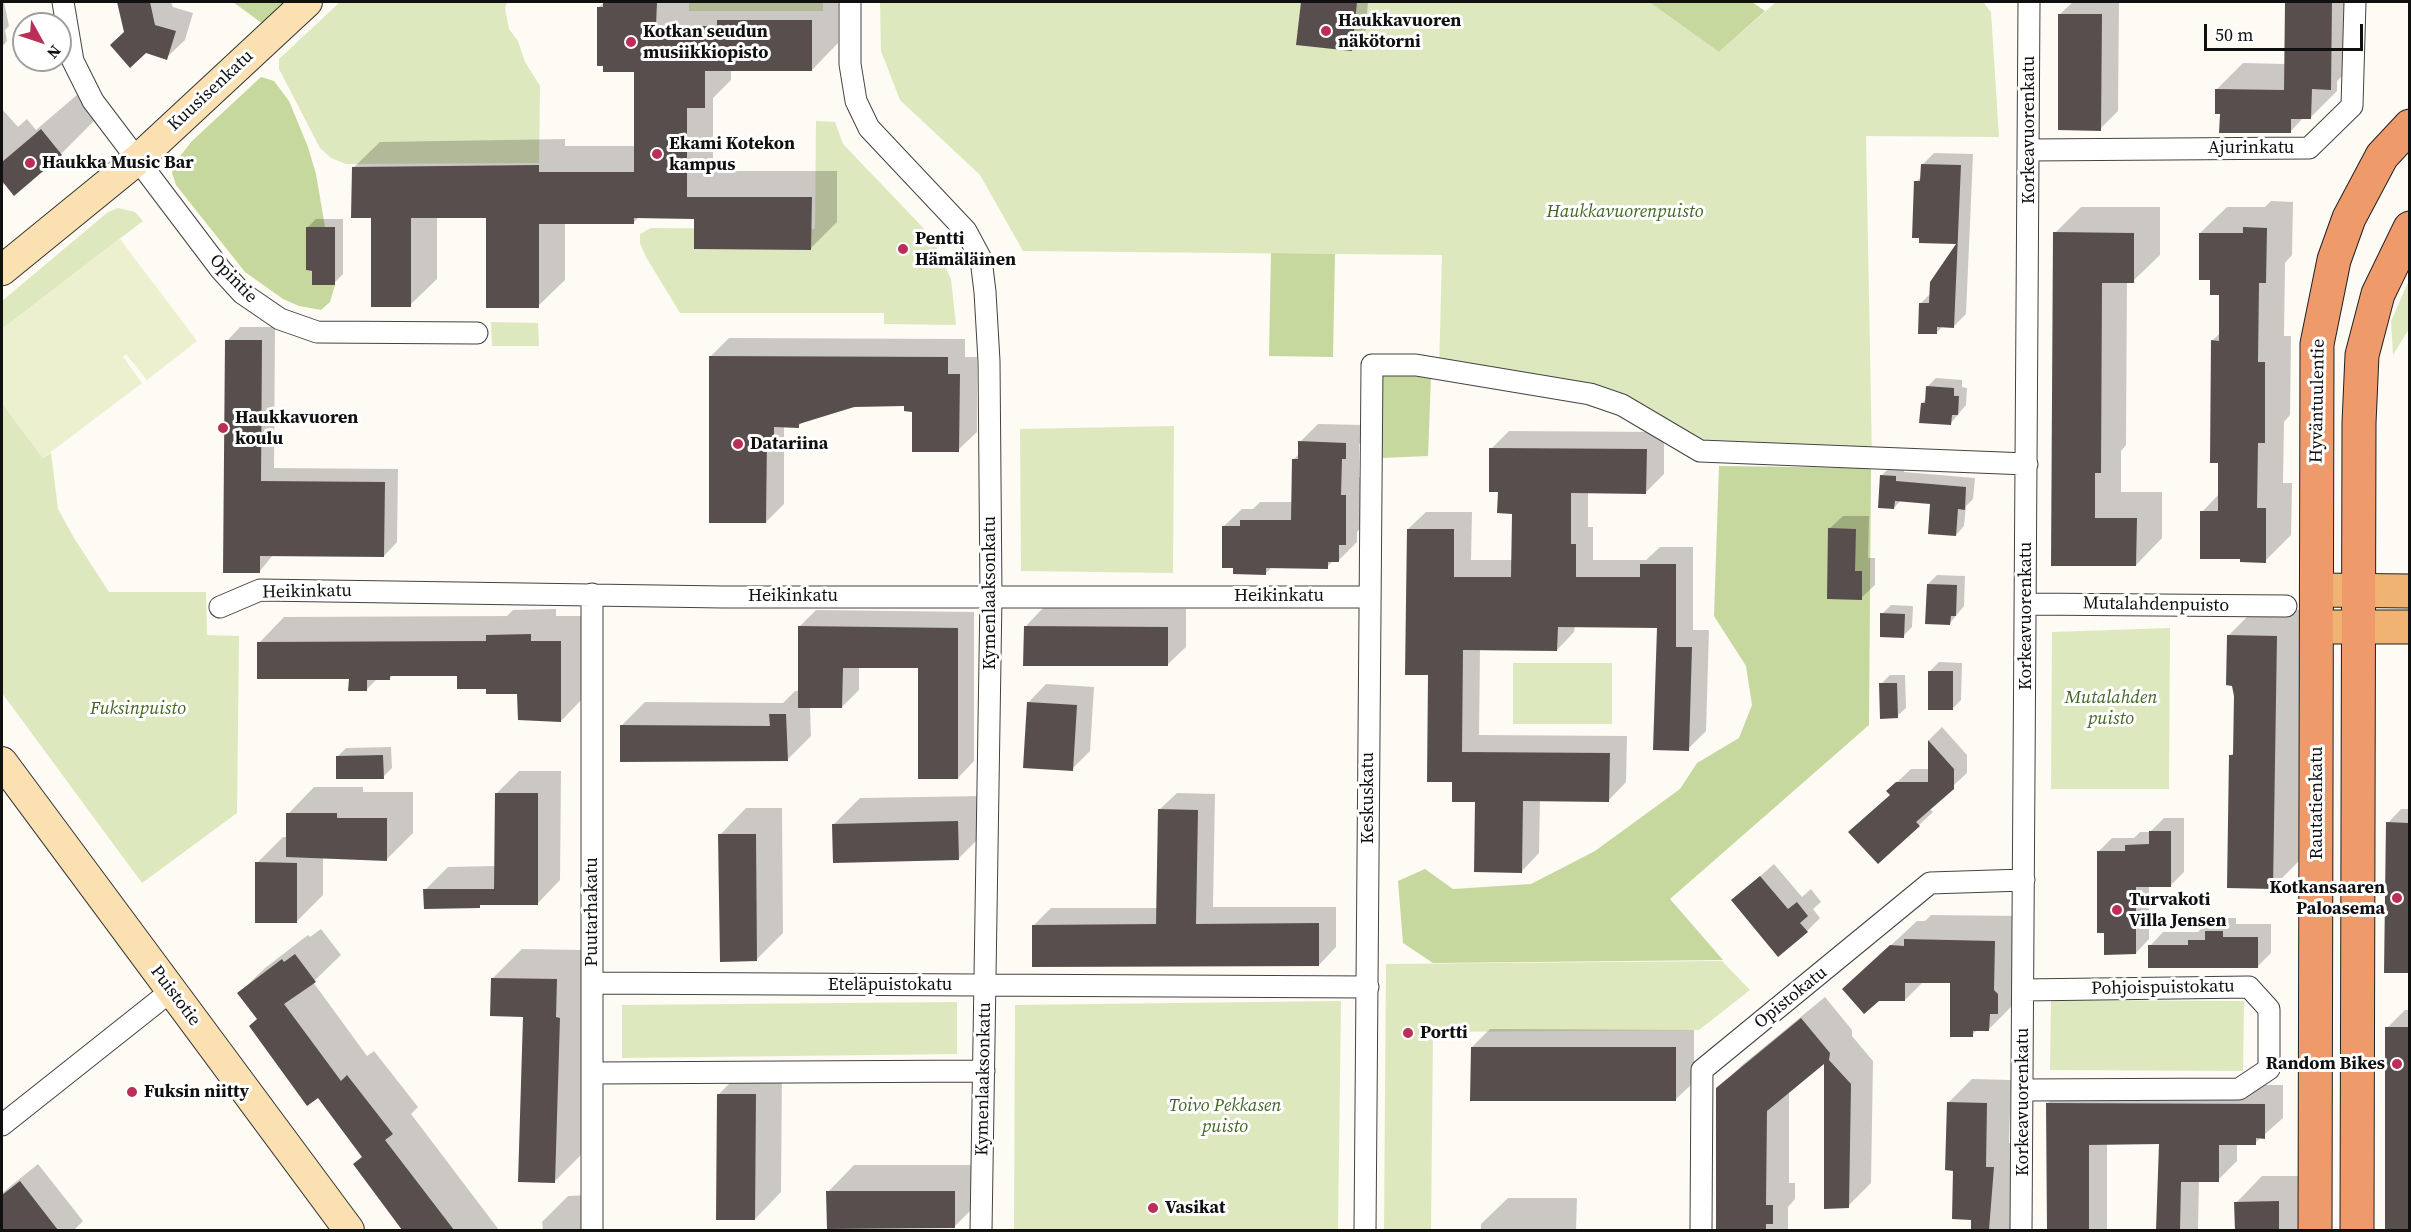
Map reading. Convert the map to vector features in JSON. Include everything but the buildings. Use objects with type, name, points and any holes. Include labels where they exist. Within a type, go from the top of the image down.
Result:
[{"type":"highway","name":"Hyväntuulentie","points":[[2318,627],[2317,344],[2325,297],[2342,239],[2366,183],[2382,156],[2409,126]]},
{"type":"highway","points":[[2357,1230],[2358,591],[2362,355],[2378,294],[2409,228]]},
{"type":"highway","name":"Rautatienkatu","points":[[2315,1230],[2318,627]]},
{"type":"main road","name":"Kuusisenkatu","points":[[2,270],[137,160],[307,2]]},
{"type":"main road","points":[[2317,590],[2409,591]]},
{"type":"main road","points":[[2318,627],[2409,627]]},
{"type":"main road","name":"Puistotie","points":[[2,762],[349,1230]]},
{"type":"street","name":"Opintie","points":[[63,2],[73,61],[80,80],[137,160],[235,285],[258,306],[298,327],[325,333],[477,333]]},
{"type":"street","name":"Kymenlaaksonkatu","points":[[850,2],[850,64],[856,101],[865,119],[870,128],[966,231],[981,259],[989,339],[991,596],[981,1230]]},
{"type":"street","name":"Korkeavuorenkatu","points":[[2022,1230],[2029,2]]},
{"type":"street","name":"Ajurinkatu","points":[[2029,150],[2309,148],[2352,106],[2355,2]]},
{"type":"street","name":"Keskuskatu","points":[[1365,1230],[1372,365],[1416,365],[1590,394],[1622,405],[1700,451],[2027,464]]},
{"type":"street","name":"Heikinkatu","points":[[220,607],[260,590],[592,594],[1369,597]]},
{"type":"street","name":"Puutarhakatu","points":[[592,594],[594,1073],[592,1230]]},
{"type":"street","name":"Mutalahdenpuisto","points":[[2026,604],[2286,606]]},
{"type":"street","name":"Opistokatu","points":[[1701,1230],[1702,1070],[1930,883],[2024,880]]},
{"type":"street","name":"Eteläpuistokatu","points":[[592,983],[1368,987]]},
{"type":"street","name":"Pohjoispuistokatu","points":[[2023,1090],[2240,1089],[2269,1069],[2270,1009],[2249,987],[2024,990]]},
{"type":"street","points":[[2,1125],[171,991]]},
{"type":"street","points":[[594,1073],[984,1071]]},
{"type":"green space","points":[[233,2],[287,2],[263,24]]},
{"type":"green space","points":[[340,2],[507,2],[505,8],[509,29],[518,41],[525,62],[540,86],[539,163],[346,164],[331,158],[320,148],[279,69],[279,59]]},
{"type":"green space","points":[[689,2],[823,2],[823,11],[689,11]]},
{"type":"green space","name":"Haukkavuorenpuisto","points":[[880,2],[1649,2],[1719,52],[1776,2],[1983,2],[1991,12],[1999,137],[1866,136],[1872,458],[1700,451],[1590,394],[1439,369],[1442,255],[1023,251],[980,175],[900,100],[881,51]]},
{"type":"green space","points":[[1649,2],[1752,2],[1765,11],[1719,52]]},
{"type":"green space","points":[[261,77],[274,81],[289,101],[308,147],[316,174],[325,227],[306,228],[306,270],[312,271],[335,285],[330,302],[321,310],[299,306],[283,299],[245,272],[176,185],[172,173],[174,164],[192,141]]},
{"type":"green space","points":[[816,121],[835,122],[843,144],[932,237],[951,279],[956,325],[884,324],[884,313],[680,313],[646,257],[640,243],[640,234],[651,228],[815,229]]},
{"type":"green space","points":[[118,208],[135,212],[143,221],[2,329],[2,301],[108,212]]},
{"type":"green space","points":[[120,239],[197,341],[147,380],[126,354],[123,357],[142,383],[43,458],[2,403],[2,329]]},
{"type":"green space","points":[[1271,253],[1335,254],[1333,357],[1269,356]]},
{"type":"green space","points":[[2409,280],[2409,329],[2393,355],[2391,321]]},
{"type":"green space","points":[[491,322],[538,323],[539,346],[492,346]]},
{"type":"green space","points":[[1380,376],[1431,376],[1428,456],[1381,458]]},
{"type":"green space","name":"Fuksinpuisto","points":[[2,403],[43,458],[51,453],[58,509],[109,592],[206,592],[207,635],[239,636],[237,813],[142,883],[2,693]]},
{"type":"green space","points":[[1174,426],[1173,573],[1021,571],[1020,429]]},
{"type":"green space","points":[[1719,466],[1871,468],[1869,725],[1670,899],[1723,960],[1433,963],[1403,943],[1398,881],[1425,869],[1453,889],[1531,884],[1595,851],[1680,789],[1697,763],[1739,738],[1752,705],[1746,666],[1714,616]]},
{"type":"green space","name":"Mutalahden puisto","points":[[2170,628],[2169,789],[2051,789],[2052,632]]},
{"type":"green space","points":[[1513,663],[1612,663],[1612,724],[1513,724]]},
{"type":"green space","points":[[1722,961],[1750,990],[1699,1030],[1433,1032],[1431,1230],[1384,1230],[1386,964]]},
{"type":"green space","points":[[2051,1000],[2244,1001],[2243,1071],[2050,1070]]},
{"type":"green space","name":"Toivo Pekkasen puisto","points":[[1341,1001],[1338,1230],[1014,1230],[1015,1005]]},
{"type":"green space","points":[[957,1002],[957,1054],[622,1058],[622,1005]]},
{"type":"place","name":"Haukkavuoren näkötorni","points":[[1326,31]]},
{"type":"place","name":"Kotkan seudun musiikkiopisto","points":[[631,42]]},
{"type":"place","name":"Ekami Kotekon kampus","points":[[657,154]]},
{"type":"place","name":"Haukka Music Bar","points":[[30,163]]},
{"type":"place","name":"Pentti Hämäläinen","points":[[903,249]]},
{"type":"place","name":"Haukkavuoren koulu","points":[[223,428]]},
{"type":"place","name":"Datariina","points":[[738,444]]},
{"type":"place","name":"Kotkansaaren Paloasema","points":[[2397,898]]},
{"type":"place","name":"Turvakoti Villa Jensen","points":[[2117,910]]},
{"type":"place","name":"Portti","points":[[1408,1033]]},
{"type":"place","name":"Random Bikes","points":[[2397,1064]]},
{"type":"place","name":"Fuksin niitty","points":[[132,1092]]},
{"type":"place","name":"Vasikat","points":[[1153,1208]]}]
